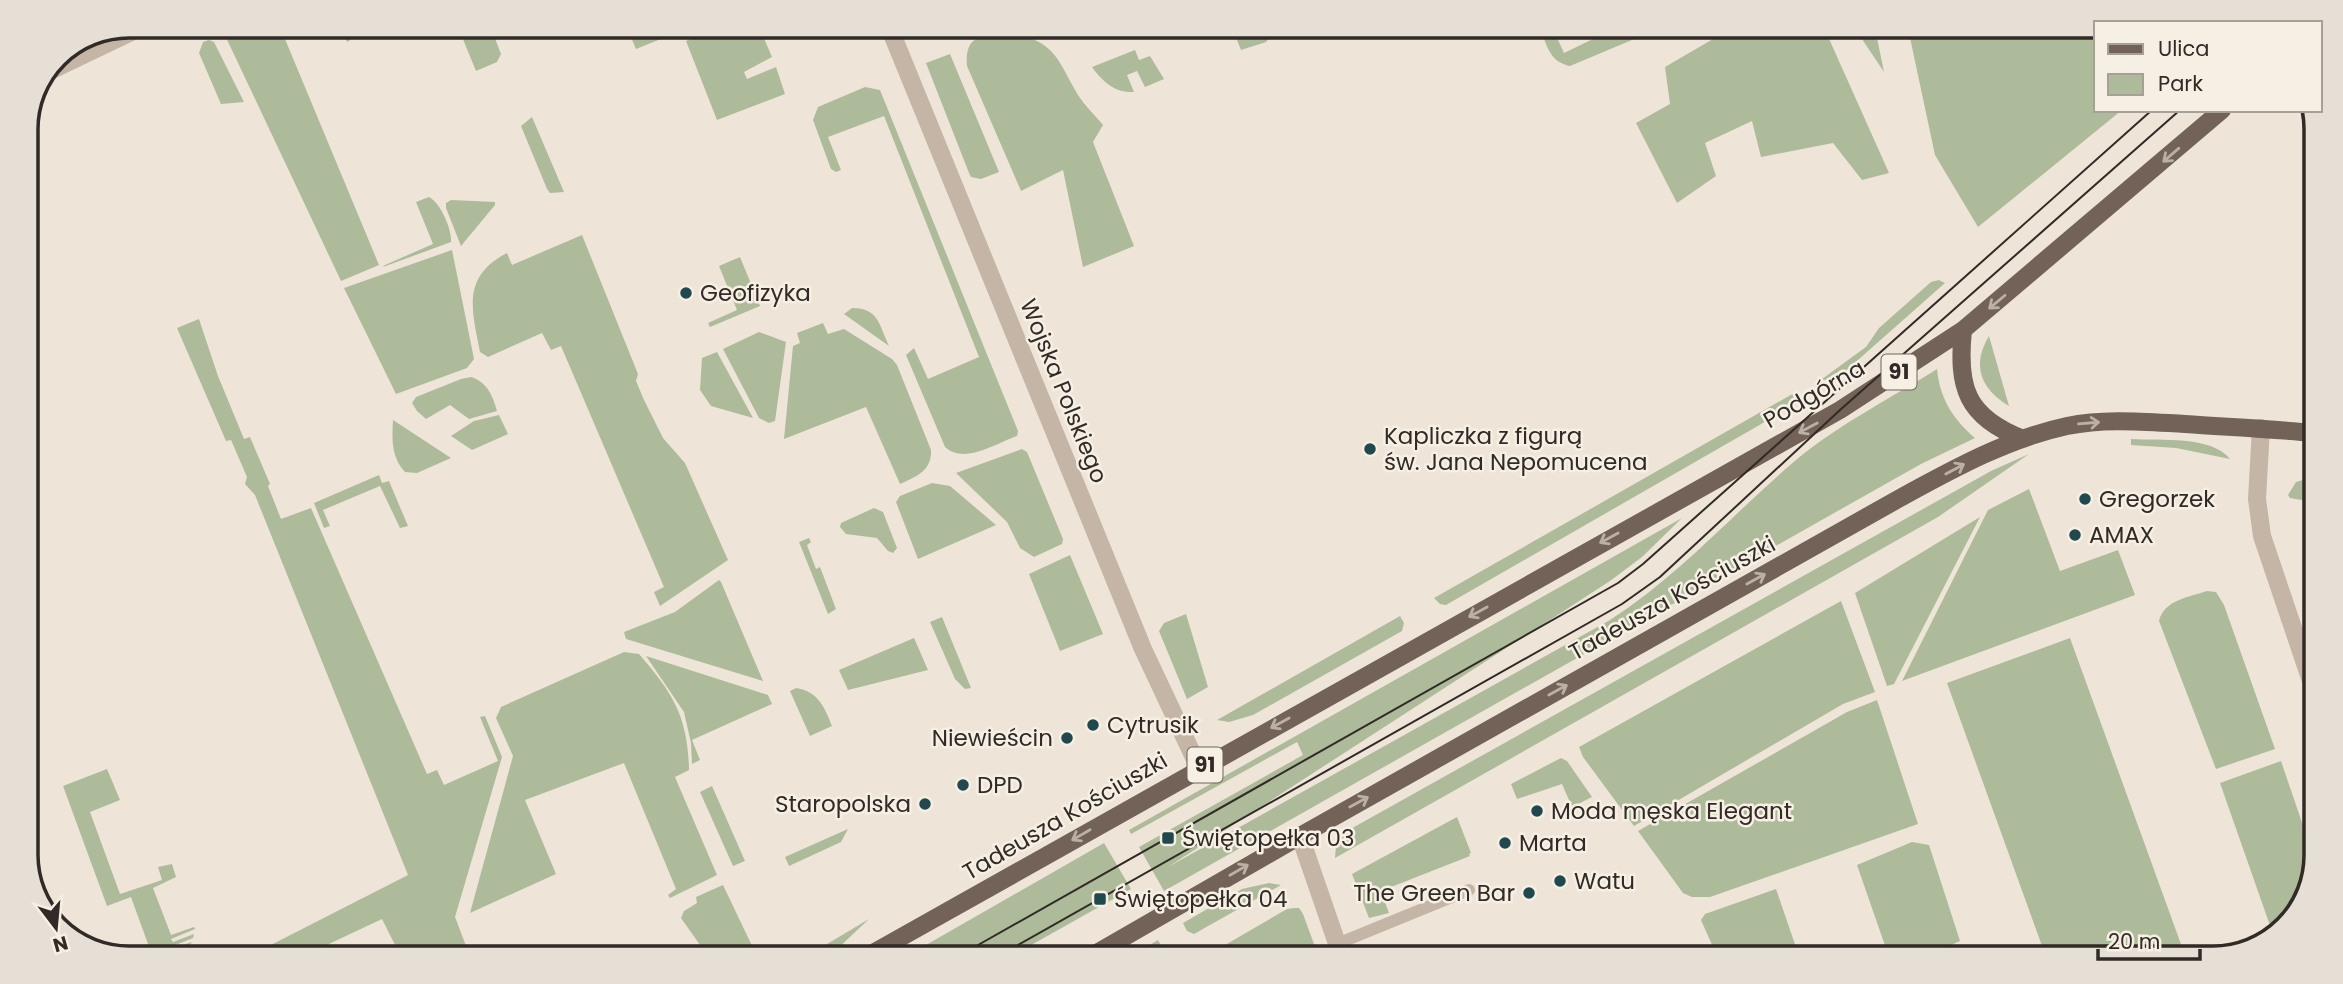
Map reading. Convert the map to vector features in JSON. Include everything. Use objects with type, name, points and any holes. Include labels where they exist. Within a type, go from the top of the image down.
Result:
[{"type":"main road","name":"Podgórna","points":[[1538,579],[1833,415],[1964,330],[2220,112]]},
{"type":"main road","points":[[1964,330],[1960,362],[1963,384],[1986,419],[2001,430],[2023,439]]},
{"type":"main road","name":"Tadeusza Kościuszki","points":[[1109,946],[1975,458],[2023,439],[2089,423],[2133,421],[2304,432]]},
{"type":"main road","name":"Tadeusza Kościuszki","points":[[885,946],[1538,579]]},
{"type":"street","name":"Wojska Polskiego","points":[[894,38],[1143,649],[1199,768]]},
{"type":"street","points":[[69,62],[116,40]]},
{"type":"street","points":[[2260,428],[2258,516],[2267,556],[2304,661]]},
{"type":"street","points":[[1300,836],[1338,946]]},
{"type":"lane","points":[[1346,946],[1469,890]]},
{"type":"green space","points":[[226,38],[285,38],[379,265],[341,281]]},
{"type":"green space","points":[[462,38],[495,38],[501,54],[497,62],[476,71]]},
{"type":"green space","points":[[631,38],[663,38],[636,49]]},
{"type":"green space","points":[[693,38],[764,38],[772,57],[744,72],[747,79],[776,67],[785,94],[717,120],[686,41]]},
{"type":"green space","points":[[978,38],[1030,38],[1053,54],[1081,99],[1103,125],[1093,142],[1134,246],[1083,267],[1063,170],[1021,191],[967,66],[969,47]]},
{"type":"green space","points":[[1236,38],[1269,38],[1266,42],[1241,50]]},
{"type":"green space","points":[[1544,38],[1557,38],[1564,53],[1595,38],[1637,38],[1570,66],[1554,58]]},
{"type":"green space","points":[[1715,38],[1829,38],[1889,173],[1862,180],[1833,143],[1761,157],[1752,121],[1705,143],[1716,176],[1677,203],[1636,123],[1670,104],[1665,67]]},
{"type":"green space","points":[[1861,38],[1877,38],[1884,72]]},
{"type":"green space","points":[[1910,38],[2094,38],[2094,112],[2120,112],[1978,227],[1935,155]]},
{"type":"green space","points":[[203,42],[214,42],[244,102],[221,104],[199,53]]},
{"type":"green space","points":[[1135,50],[1139,60],[1150,56],[1164,79],[1145,87],[1137,71],[1127,75],[1134,92],[1121,91],[1110,86],[1092,67]]},
{"type":"green space","points":[[950,54],[999,172],[981,179],[971,177],[969,173],[926,63]]},
{"type":"green space","points":[[865,87],[880,90],[1018,431],[1017,436],[981,451],[962,454],[945,447],[906,355],[914,348],[928,379],[979,357],[884,116],[828,137],[841,170],[836,172],[831,169],[813,120],[818,107]]},
{"type":"green space","points":[[532,117],[564,192],[550,193],[547,189],[521,126]]},
{"type":"green space","points":[[429,197],[444,216],[450,230],[451,242],[383,267],[433,244],[416,202]]},
{"type":"green space","points":[[451,200],[495,202],[461,246],[446,208],[446,203]]},
{"type":"green space","points":[[582,235],[638,374],[636,381],[644,400],[663,438],[685,463],[728,560],[660,606],[654,592],[664,587],[561,346],[551,350],[542,333],[488,357],[480,352],[474,322],[473,296],[482,273],[492,262],[507,253],[512,265]]},
{"type":"green space","points":[[452,250],[474,359],[467,368],[396,394],[344,288]]},
{"type":"green space","points":[[740,257],[760,306],[710,327],[708,323],[737,310],[719,266]]},
{"type":"green space","points":[[1939,280],[1945,283],[1833,382],[1822,379],[1866,347],[1879,328],[1931,282]]},
{"type":"green space","points":[[852,308],[873,314],[889,346],[844,314]]},
{"type":"green space","points":[[199,319],[218,376],[244,439],[250,437],[281,519],[311,508],[427,774],[437,770],[444,785],[498,761],[480,717],[485,716],[502,757],[455,917],[466,946],[396,946],[382,919],[325,946],[269,946],[408,875],[255,495],[245,484],[247,477],[231,440],[226,441],[177,328]]},
{"type":"green space","points":[[823,323],[828,334],[844,329],[892,359],[897,365],[931,450],[929,463],[917,476],[900,484],[866,407],[784,439],[793,346],[800,343],[797,333]]},
{"type":"green space","points":[[759,332],[786,342],[775,421],[769,423],[759,418],[723,349]]},
{"type":"green space","points":[[1989,336],[2009,406],[1992,392],[1982,376],[1981,357]]},
{"type":"green space","points":[[717,352],[753,418],[711,406],[700,390],[702,358]]},
{"type":"green space","points":[[1937,369],[1941,390],[1949,408],[1975,438],[1921,464],[1164,891],[1139,847],[1303,755],[1297,742],[1131,834],[1129,830],[1682,518],[1642,557],[1610,581],[1168,867],[1610,620],[1658,585],[1805,452]]},
{"type":"green space","points":[[471,377],[481,382],[488,390],[497,411],[469,419],[450,405],[426,419],[412,403],[416,397]]},
{"type":"green space","points":[[1796,392],[1796,404],[1446,605],[1440,604],[1434,598]]},
{"type":"green space","points":[[499,415],[508,434],[472,450],[451,436],[474,421]]},
{"type":"green space","points":[[393,420],[451,458],[417,473],[405,472],[395,454]]},
{"type":"green space","points":[[2131,439],[2198,443],[2221,451],[2230,459],[2176,448],[2131,445]]},
{"type":"green space","points":[[1022,449],[1027,452],[1063,539],[1062,544],[1034,557],[1020,548],[1007,522],[956,473]]},
{"type":"green space","points":[[2029,454],[1938,517],[1335,858],[1336,846],[1347,831],[1991,471]]},
{"type":"green space","points":[[379,475],[382,483],[389,481],[408,526],[400,528],[380,486],[323,510],[330,526],[324,528],[314,503]]},
{"type":"green space","points":[[2304,480],[2304,500],[2290,498],[2288,495],[2296,482]]},
{"type":"green space","points":[[932,483],[950,486],[996,525],[918,559],[896,502],[900,496]]},
{"type":"green space","points":[[2029,489],[2060,571],[2118,550],[2135,595],[1902,681],[1988,510]]},
{"type":"green space","points":[[874,508],[883,512],[897,548],[893,553],[877,538],[846,534],[840,527],[841,523]]},
{"type":"green space","points":[[1980,517],[1894,684],[1887,686],[1855,593]]},
{"type":"green space","points":[[809,538],[811,542],[807,545],[816,569],[820,567],[836,609],[828,614],[799,542]]},
{"type":"green space","points":[[1070,555],[1103,634],[1060,651],[1029,574]]},
{"type":"green space","points":[[719,580],[763,681],[626,639],[624,632],[675,612]]},
{"type":"green space","points":[[2207,591],[2216,592],[2224,605],[2275,749],[2216,769],[2159,621],[2166,608],[2172,604]]},
{"type":"green space","points":[[1841,601],[1875,692],[1843,704],[1634,826],[1583,757],[1579,747]]},
{"type":"green space","points":[[1186,614],[1208,687],[1187,699],[1159,631],[1164,623]]},
{"type":"green space","points":[[1400,616],[1404,623],[1402,631],[1253,715],[1229,722],[1217,720]]},
{"type":"green space","points":[[942,617],[971,688],[965,689],[955,679],[930,622]]},
{"type":"green space","points":[[914,638],[928,670],[848,690],[839,670]]},
{"type":"green space","points":[[2070,638],[2182,946],[2042,946],[1947,683]]},
{"type":"green space","points":[[624,652],[639,654],[661,681],[682,720],[689,770],[675,777],[717,875],[670,898],[668,895],[676,889],[624,763],[525,800],[556,874],[470,913],[513,756],[496,718],[501,707]]},
{"type":"green space","points":[[646,656],[768,695],[772,704],[692,740],[700,760],[692,764],[691,743],[684,712]]},
{"type":"green space","points":[[796,688],[815,697],[832,726],[810,736],[790,691]]},
{"type":"green space","points":[[1877,700],[1918,824],[1710,897],[1692,897],[1683,893],[1638,831],[1847,712]]},
{"type":"green space","points":[[1561,758],[1567,761],[1592,797],[1572,807],[1562,784],[1517,799],[1511,784]]},
{"type":"green space","points":[[2281,761],[2304,828],[2303,872],[2292,900],[2282,915],[2270,926],[2220,783]]},
{"type":"green space","points":[[107,769],[120,800],[90,812],[120,894],[162,880],[158,867],[172,864],[176,877],[153,888],[171,935],[194,927],[195,929],[171,939],[173,942],[194,934],[193,938],[173,946],[142,946],[148,944],[131,897],[107,906],[63,786]]},
{"type":"green space","points":[[712,786],[745,861],[733,866],[700,792]]},
{"type":"green space","points":[[1457,817],[1470,856],[1381,891],[1389,913],[1369,918],[1352,874]]},
{"type":"green space","points":[[848,829],[841,842],[789,866],[785,857]]},
{"type":"green space","points":[[1912,842],[1929,845],[1960,941],[1949,946],[1885,946],[1857,865]]},
{"type":"green space","points":[[1104,843],[1131,889],[1029,946],[924,946]]},
{"type":"green space","points":[[1269,883],[1281,885],[1194,934],[1187,931],[1183,923],[1242,889]]},
{"type":"green space","points":[[723,885],[752,946],[701,946],[681,918],[684,911],[697,903],[696,897]]},
{"type":"green space","points":[[1776,889],[1796,946],[1713,946],[1701,920],[1705,914]]},
{"type":"green space","points":[[1299,908],[1315,946],[1225,945],[1287,909]]},
{"type":"green space","points":[[869,919],[840,946],[824,946]]},
{"type":"green space","points":[[1158,940],[1161,946],[1148,946]]},
{"type":"tram line","points":[[976,946],[1618,583],[1643,564],[2150,112]]},
{"type":"tram line","points":[[1016,946],[1622,604],[1660,577],[1840,410],[2178,112]]},
{"type":"place","name":"Geofizyka","points":[[686,293]]},
{"type":"place","name":"Kapliczka z figurą św. Jana Nepomucena","points":[[1370,449]]},
{"type":"place","name":"Gregorzek","points":[[2085,499]]},
{"type":"place","name":"AMAX","points":[[2075,535]]},
{"type":"place","name":"Cytrusik","points":[[1093,725]]},
{"type":"place","name":"Niewieścin","points":[[1067,738]]},
{"type":"place","name":"DPD","points":[[963,785]]},
{"type":"place","name":"Staropolska","points":[[925,804]]},
{"type":"place","name":"Moda męska Elegant","points":[[1537,811]]},
{"type":"place","name":"Świętopełka 03","points":[[1168,838]]},
{"type":"place","name":"Marta","points":[[1505,843]]},
{"type":"place","name":"Watu","points":[[1560,881]]},
{"type":"place","name":"The Green Bar","points":[[1529,893]]},
{"type":"place","name":"Świętopełka 04","points":[[1100,899]]}]
